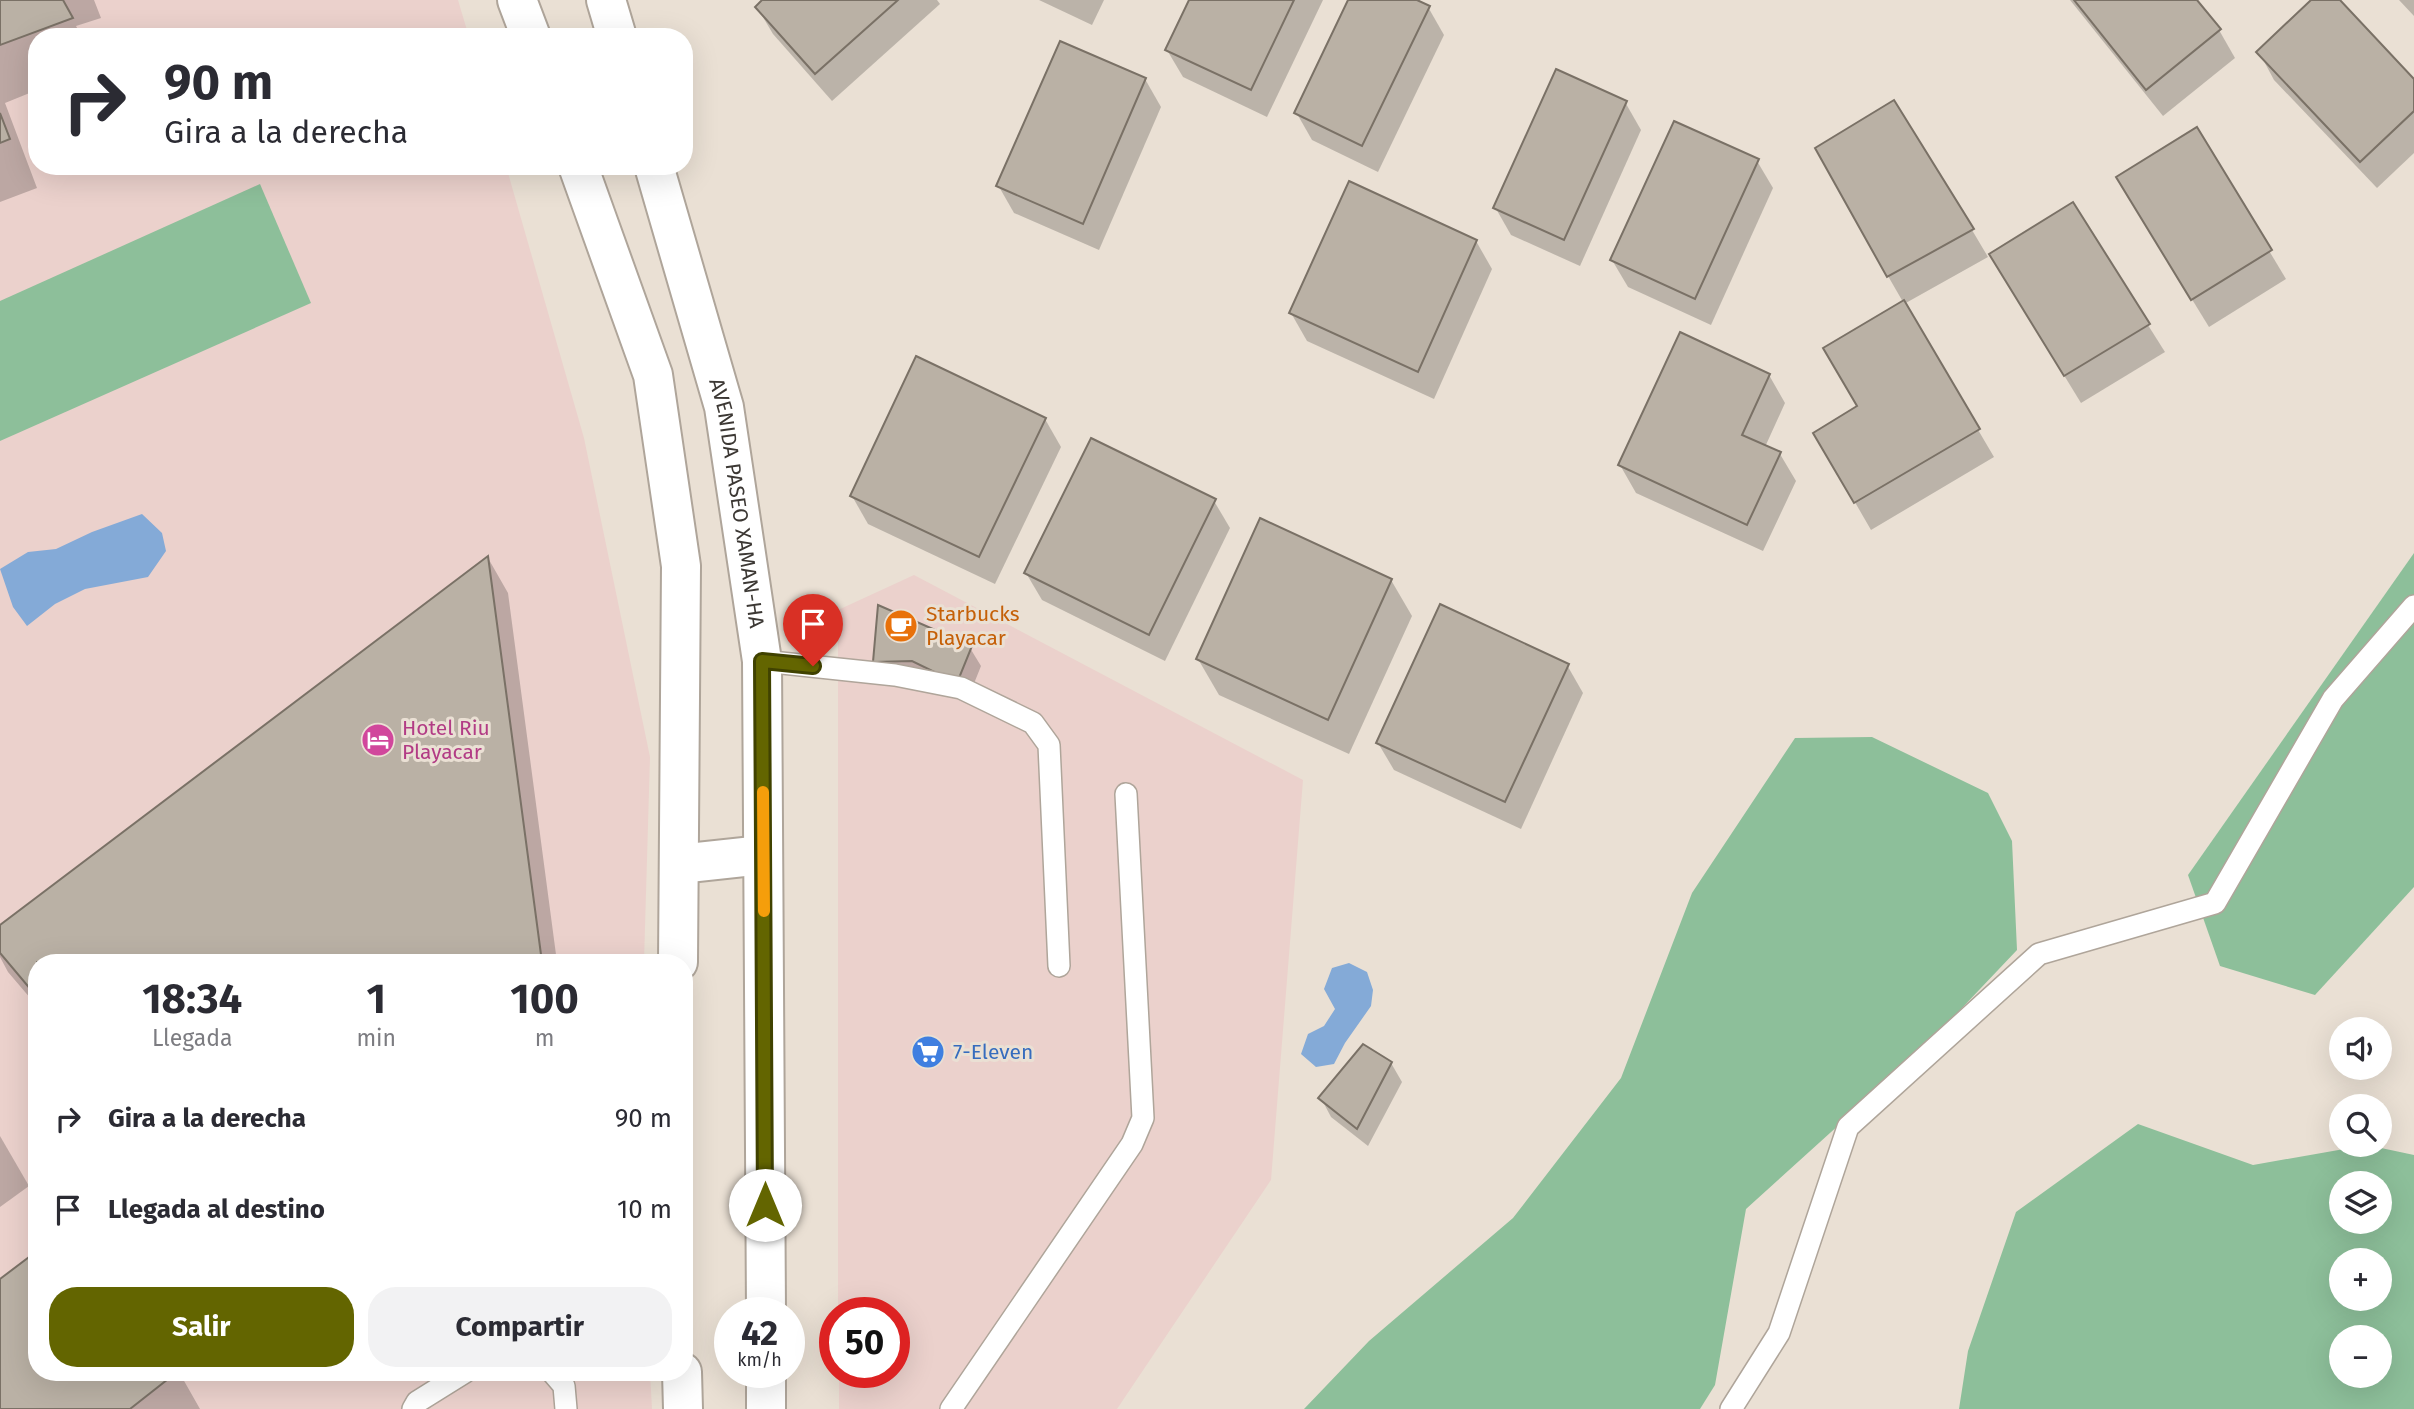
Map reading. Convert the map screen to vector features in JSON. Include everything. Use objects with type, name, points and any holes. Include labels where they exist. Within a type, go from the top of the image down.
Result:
[{"type":"main road","points":[[517,0],[528,28]]},
{"type":"main road","points":[[606,0],[614,28]]},
{"type":"main road","points":[[581,175],[653,374],[681,566],[678,954]]},
{"type":"main road","name":"AVENIDA PASEO XAMAN-HA","points":[[657,175],[723,407],[762,661],[766,1297]]},
{"type":"main road","points":[[679,864],[763,855]]},
{"type":"main road","points":[[682,1381],[683,1409]]},
{"type":"main road","points":[[766,1388],[766,1409]]},
{"type":"lane","points":[[1731,1409],[1779,1332],[1848,1127],[2039,954],[2215,903],[2333,699],[2414,606]]},
{"type":"lane","points":[[762,661],[895,675],[961,688],[1033,723],[1049,745],[1059,966]]},
{"type":"lane","points":[[951,1409],[1132,1144],[1143,1118],[1126,794]]},
{"type":"lane","points":[[413,1409],[417,1402],[451,1381]]},
{"type":"lane","points":[[560,1381],[564,1386],[566,1409]]},
{"type":"shaded area","points":[[0,0],[458,0],[466,28],[28,28],[28,175],[509,175],[584,438],[650,757],[644,954],[28,954],[28,1381],[650,1381],[652,1409],[0,1409]]},
{"type":"shaded area","points":[[914,575],[1303,780],[1271,1180],[1117,1409],[839,1409],[839,1388],[910,1388],[910,1297],[838,1297],[838,610]]},
{"type":"green space","points":[[260,184],[311,303],[0,441],[0,301]]},
{"type":"green space","points":[[2414,553],[2414,887],[2315,995],[2220,966],[2188,875]]},
{"type":"green space","points":[[1872,737],[1988,793],[2012,841],[2017,950],[1924,1048],[1746,1209],[1715,1385],[1700,1409],[1304,1409],[1369,1341],[1513,1218],[1621,1078],[1692,893],[1795,738]]},
{"type":"green space","points":[[2138,1124],[2253,1165],[2329,1152],[2329,1157],[2392,1157],[2392,1150],[2414,1155],[2414,1409],[1959,1409],[1968,1351],[2016,1212]]},
{"type":"water","points":[[142,514],[162,533],[166,551],[148,577],[85,589],[55,604],[27,626],[13,607],[0,569],[28,552],[56,549],[92,532]]},
{"type":"water","points":[[1349,963],[1367,972],[1373,990],[1371,1006],[1334,1064],[1316,1067],[1301,1054],[1308,1034],[1324,1026],[1335,1009],[1324,989],[1332,968]]},
{"type":"building","points":[[0,0],[63,0],[73,18],[46,28],[28,28],[28,35],[0,45]]},
{"type":"building","points":[[762,0],[898,0],[815,74],[755,7]]},
{"type":"building","points":[[1189,0],[1294,0],[1251,90],[1165,50]]},
{"type":"building","points":[[1348,0],[1417,0],[1430,6],[1362,146],[1294,113]]},
{"type":"building","points":[[2074,0],[2197,0],[2221,29],[2146,90]]},
{"type":"building","points":[[2311,0],[2340,0],[2414,79],[2414,111],[2360,162],[2256,52]]},
{"type":"building","points":[[1060,41],[1146,78],[1083,224],[996,186]]},
{"type":"building","points":[[1556,69],[1627,101],[1564,240],[1493,208]]},
{"type":"building","points":[[1894,100],[1974,229],[1887,277],[1815,148]]},
{"type":"building","points":[[0,113],[10,139],[0,143]]},
{"type":"building","points":[[1674,121],[1759,159],[1695,299],[1610,260]]},
{"type":"building","points":[[2197,127],[2272,250],[2191,300],[2116,177]]},
{"type":"building","points":[[1349,181],[1477,240],[1418,372],[1289,313]]},
{"type":"building","points":[[2073,202],[2150,324],[2064,376],[1989,254]]},
{"type":"building","points":[[1904,300],[1980,429],[1854,503],[1813,433],[1857,406],[1823,348]]},
{"type":"building","points":[[1680,332],[1770,374],[1742,435],[1781,452],[1747,525],[1618,465]]},
{"type":"building","points":[[916,356],[1046,418],[979,557],[850,496]]},
{"type":"building","points":[[1091,438],[1216,499],[1149,635],[1024,573]]},
{"type":"building","points":[[1260,518],[1392,579],[1328,720],[1196,659]]},
{"type":"building","name":"Hotel Riu Playacar","points":[[488,556],[541,954],[28,954],[28,986],[0,953],[0,925]]},
{"type":"building","points":[[1440,604],[1569,664],[1505,802],[1376,743]]},
{"type":"building","name":"Starbucks Playacar","points":[[878,605],[972,646],[957,683],[912,661],[873,662]]},
{"type":"building","points":[[1363,1044],[1392,1062],[1357,1129],[1318,1098]]},
{"type":"building","points":[[28,1258],[28,1381],[166,1381],[130,1409],[0,1409],[0,1279]]},
{"type":"slow traffic","points":[[763,792],[764,911]]},
{"type":"place","name":"Starbucks Playacar","points":[[901,626]]},
{"type":"place","name":"Hotel Riu Playacar","points":[[378,740]]},
{"type":"place","name":"7-Eleven","points":[[928,1052]]},
{"type":"route","points":[[765,1205],[762,661],[813,666]]}]
